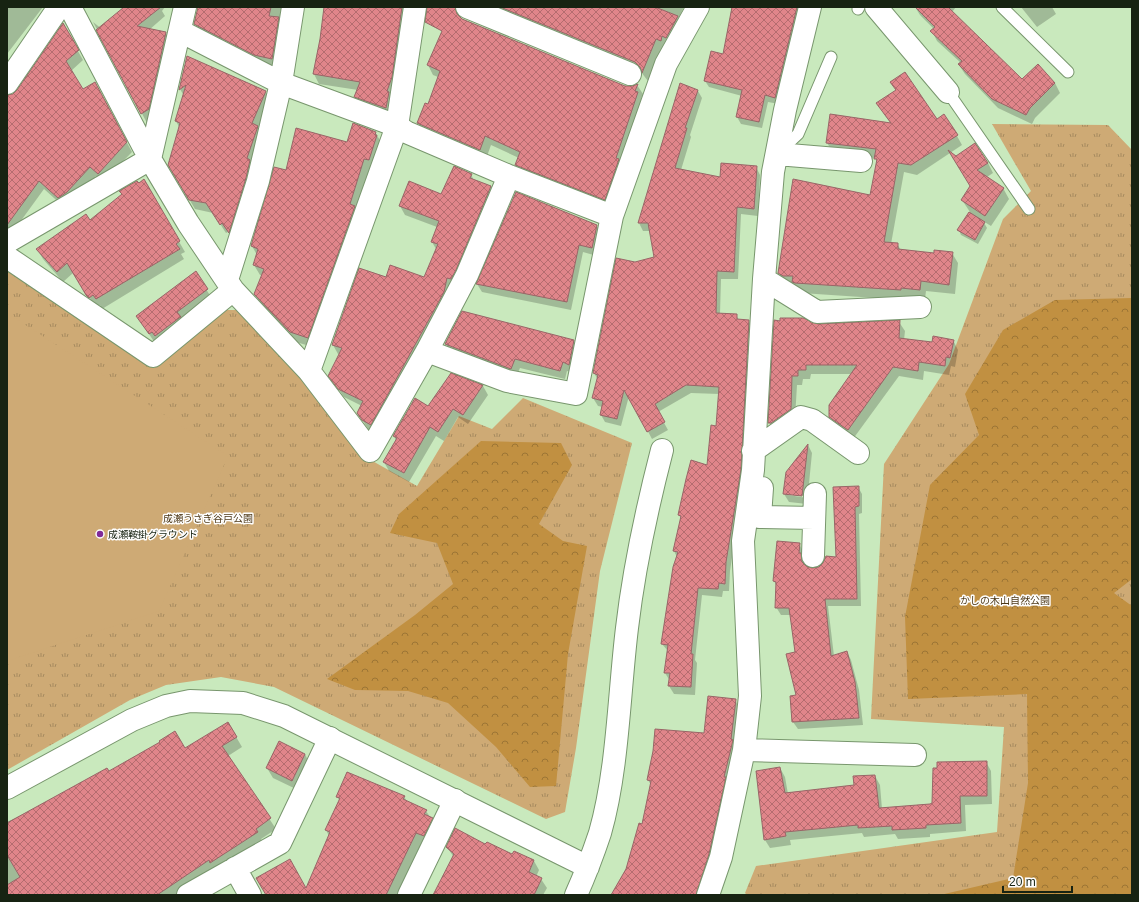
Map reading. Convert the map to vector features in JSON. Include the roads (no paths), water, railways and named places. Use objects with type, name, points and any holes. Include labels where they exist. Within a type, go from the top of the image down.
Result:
[{"type":"street","points":[[7,83],[59,7]]},
{"type":"street","points":[[70,7],[150,159],[188,223],[230,285],[309,371],[370,450],[427,351],[467,275],[509,176]]},
{"type":"street","points":[[7,242],[150,159],[185,7]]},
{"type":"street","points":[[7,257],[153,356],[230,285],[258,181],[281,83],[293,7]]},
{"type":"street","points":[[309,371],[397,126],[415,7]]},
{"type":"street","points":[[467,7],[630,74]]},
{"type":"street","points":[[427,351],[507,381],[576,394],[612,216],[666,64],[698,7]]},
{"type":"street","points":[[708,895],[721,857],[744,750],[750,696],[743,541],[753,460],[764,279],[773,172],[785,110],[810,7]]},
{"type":"street","points":[[864,8],[948,92]]},
{"type":"street","points":[[180,31],[281,83],[397,126],[406,132],[509,176],[612,216]]},
{"type":"street","points":[[777,154],[861,161]]},
{"type":"street","points":[[764,279],[817,312],[920,307]]},
{"type":"street","points":[[753,460],[801,418],[812,420],[858,453]]},
{"type":"street","points":[[576,895],[588,867],[600,831],[611,775],[629,612],[650,497],[662,450]]},
{"type":"street","points":[[753,460],[763,470],[760,516],[814,518]]},
{"type":"street","points":[[813,556],[815,494]]},
{"type":"street","points":[[7,788],[132,720],[166,706],[190,701],[243,703],[265,709],[330,738],[588,867]]},
{"type":"street","points":[[188,895],[280,843],[330,738]]},
{"type":"street","points":[[744,750],[915,755]]},
{"type":"street","points":[[409,895],[454,800]]},
{"type":"street","points":[[234,868],[250,895]]},
{"type":"lane","points":[[1002,7],[1068,72]]},
{"type":"lane","points":[[777,154],[798,134],[831,57]]},
{"type":"lane","points":[[948,92],[1029,209]]},
{"type":"place","name":"成瀬鞍掛グラウンド","points":[[100,534]]},
{"type":"park label","name":"成瀬うさぎ谷戸公園","points":[[208,518]]},
{"type":"park label","name":"かしの木山自然公園","points":[[1005,600]]}]
